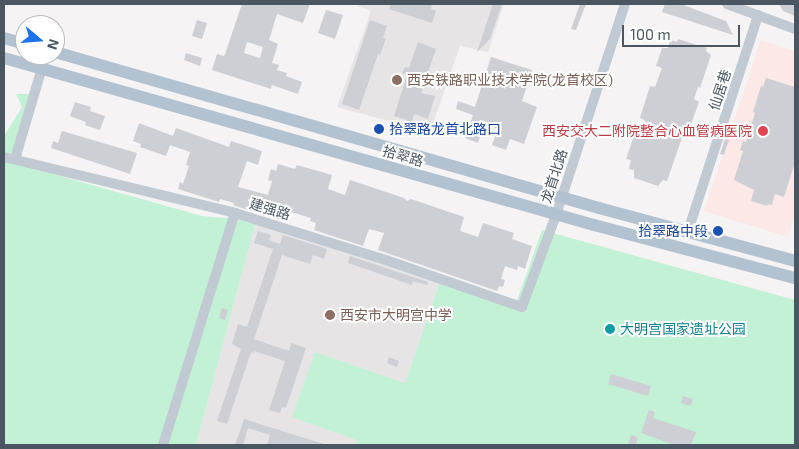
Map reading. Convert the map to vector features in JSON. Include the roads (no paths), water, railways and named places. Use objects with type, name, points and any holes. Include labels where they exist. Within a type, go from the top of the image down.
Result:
[{"type":"main road","name":"拾翠路","points":[[65,55],[562,197],[795,261]]},
{"type":"main road","name":"拾翠路","points":[[4,58],[556,215],[795,278]]},
{"type":"street","name":"龙首北路","points":[[522,307],[556,215],[626,4]]},
{"type":"street","points":[[727,4],[795,29]]},
{"type":"street","name":"仙居巷","points":[[688,231],[758,15]]},
{"type":"street","points":[[15,160],[42,68]]},
{"type":"street","name":"建强路","points":[[4,156],[235,213],[386,260],[522,307]]},
{"type":"street","points":[[163,445],[235,213]]},
{"type":"place","name":"西安铁路职业技术学院(龙首校区)","points":[[397,80]]},
{"type":"place","name":"拾翠路龙首北路口","points":[[379,129]]},
{"type":"place","name":"西安交大二附院整合心血管病医院","points":[[763,131]]},
{"type":"place","name":"拾翠路中段","points":[[718,231]]},
{"type":"place","name":"西安市大明宫中学","points":[[330,315]]},
{"type":"place","name":"大明宫国家遗址公园","points":[[610,329]]}]
